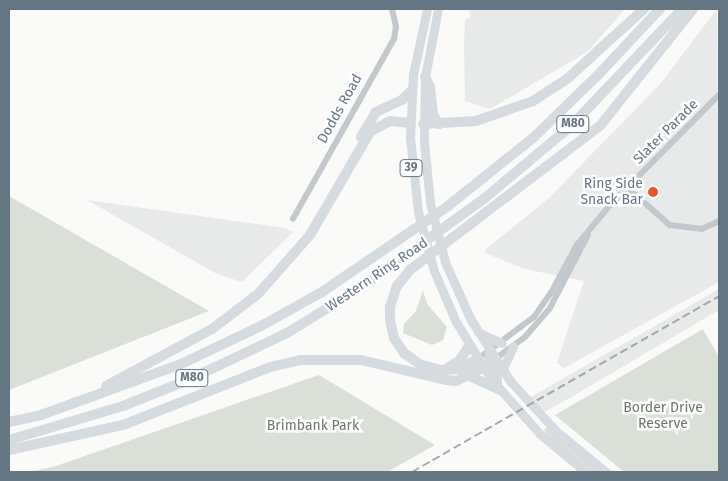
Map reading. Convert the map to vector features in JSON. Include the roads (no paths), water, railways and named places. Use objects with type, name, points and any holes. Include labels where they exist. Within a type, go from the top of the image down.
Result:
[{"type":"highway","points":[[423,124],[439,124],[499,115],[543,96],[573,74],[644,9]]},
{"type":"highway","name":"Western Ring Road","points":[[9,422],[67,405],[213,350],[322,292],[401,240],[538,132],[598,75],[660,9]]},
{"type":"highway","name":"Western Ring Road","points":[[9,440],[123,406],[188,380],[287,333],[362,287],[485,198],[572,125],[682,9]]},
{"type":"highway","points":[[486,362],[458,369],[441,370],[415,362],[401,350],[394,338],[390,307],[401,279],[600,126],[693,9]]},
{"type":"highway","points":[[425,77],[430,87],[433,114],[439,124]]},
{"type":"highway","points":[[336,192],[372,117],[411,91]]},
{"type":"highway","points":[[67,405],[212,329],[247,304],[296,254],[375,128],[390,121],[410,123]]},
{"type":"highway","points":[[441,370],[460,360],[470,346]]},
{"type":"highway","points":[[9,450],[123,425],[270,367],[300,360],[361,360],[435,380],[456,380],[469,376],[486,362]]},
{"type":"highway","points":[[469,376],[498,388]]},
{"type":"main road","name":"39","points":[[427,9],[411,91],[410,123],[418,212],[434,271],[470,346],[486,362],[502,371],[543,418],[606,472]]},
{"type":"main road","name":"39","points":[[438,9],[425,77],[423,124],[430,203],[445,262],[489,351],[486,362],[498,388],[531,425],[586,472]]},
{"type":"main road","points":[[410,123],[423,124]]},
{"type":"main road","points":[[478,332],[502,343]]},
{"type":"main road","points":[[502,371],[513,346]]},
{"type":"street","name":"Dodds Road","points":[[293,219],[394,39],[396,27],[392,9]]},
{"type":"street","name":"Slater Parade","points":[[486,362],[489,351],[502,343],[538,312],[577,245],[628,188],[719,95]]},
{"type":"street","points":[[628,188],[670,225],[702,229],[719,221]]},
{"type":"street","name":"Slater Parade","points":[[486,362],[513,346],[550,308],[590,231]]},
{"type":"railway","points":[[412,472],[719,296]]},
{"type":"place","name":"Ring Side Snack Bar","points":[[653,192]]},
{"type":"park label","name":"Border Drive Reserve","points":[[663,416]]},
{"type":"park label","name":"Brimbank Park","points":[[313,426]]}]
